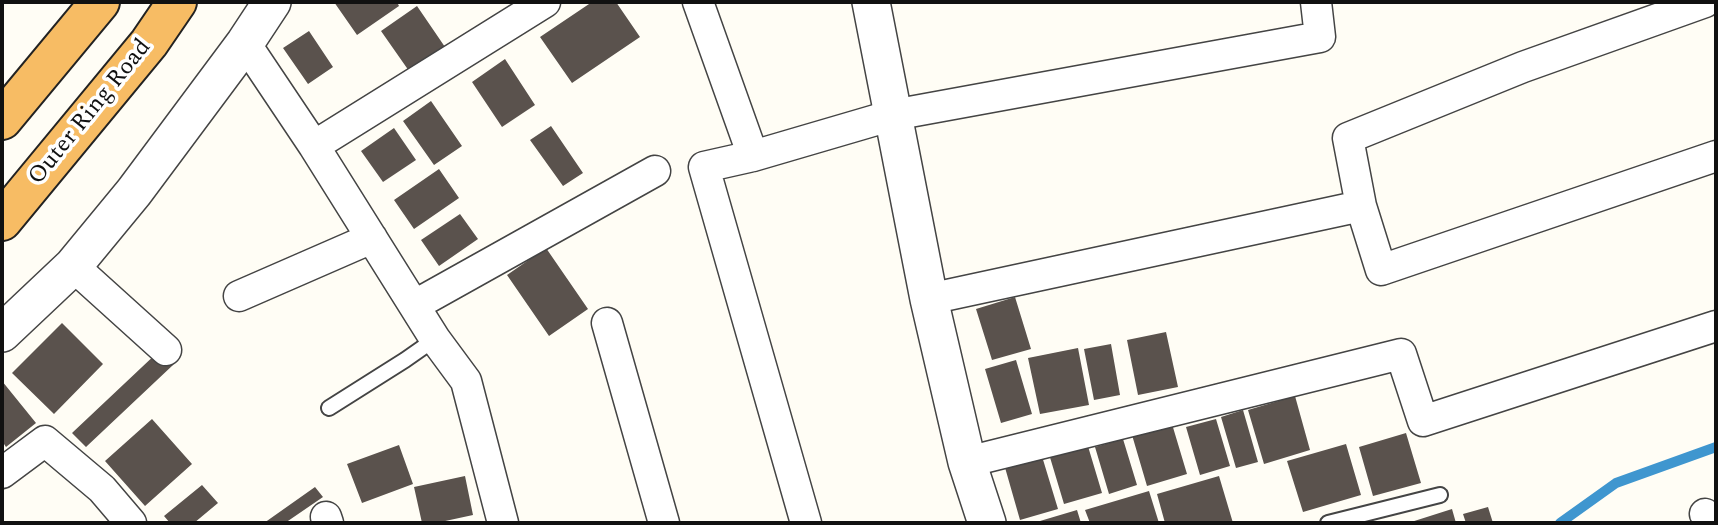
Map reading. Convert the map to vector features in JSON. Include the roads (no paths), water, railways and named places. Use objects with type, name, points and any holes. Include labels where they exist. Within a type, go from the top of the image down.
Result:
[{"type":"highway","points":[[2,120],[100,2]]},
{"type":"highway","name":"Outer Ring Road","points":[[2,221],[141,53],[177,2]]},
{"type":"street","points":[[2,333],[73,266],[134,192],[245,43],[272,2]]},
{"type":"street","points":[[314,146],[545,2]]},
{"type":"street","points":[[698,2],[753,156]]},
{"type":"street","points":[[871,2],[929,299],[967,462],[987,523]]},
{"type":"street","points":[[806,523],[704,167],[753,156],[892,115],[1320,37],[1316,2]]},
{"type":"street","points":[[1705,2],[1523,67],[1348,138],[1361,206],[1381,270],[1716,156]]},
{"type":"street","points":[[245,43],[314,146],[435,339],[466,381],[503,523]]},
{"type":"street","points":[[415,305],[655,171]]},
{"type":"street","points":[[929,299],[1361,206]]},
{"type":"street","points":[[239,296],[372,238]]},
{"type":"street","points":[[73,266],[166,350]]},
{"type":"street","points":[[607,323],[664,523]]},
{"type":"street","points":[[967,462],[1401,354],[1423,421],[1716,326]]},
{"type":"street","points":[[2,473],[45,441],[102,489],[131,523]]},
{"type":"lane","points":[[330,408],[435,339]]},
{"type":"lane","points":[[1328,523],[1440,495]]},
{"type":"waterway","points":[[1560,523],[1616,483],[1716,447]]}]
